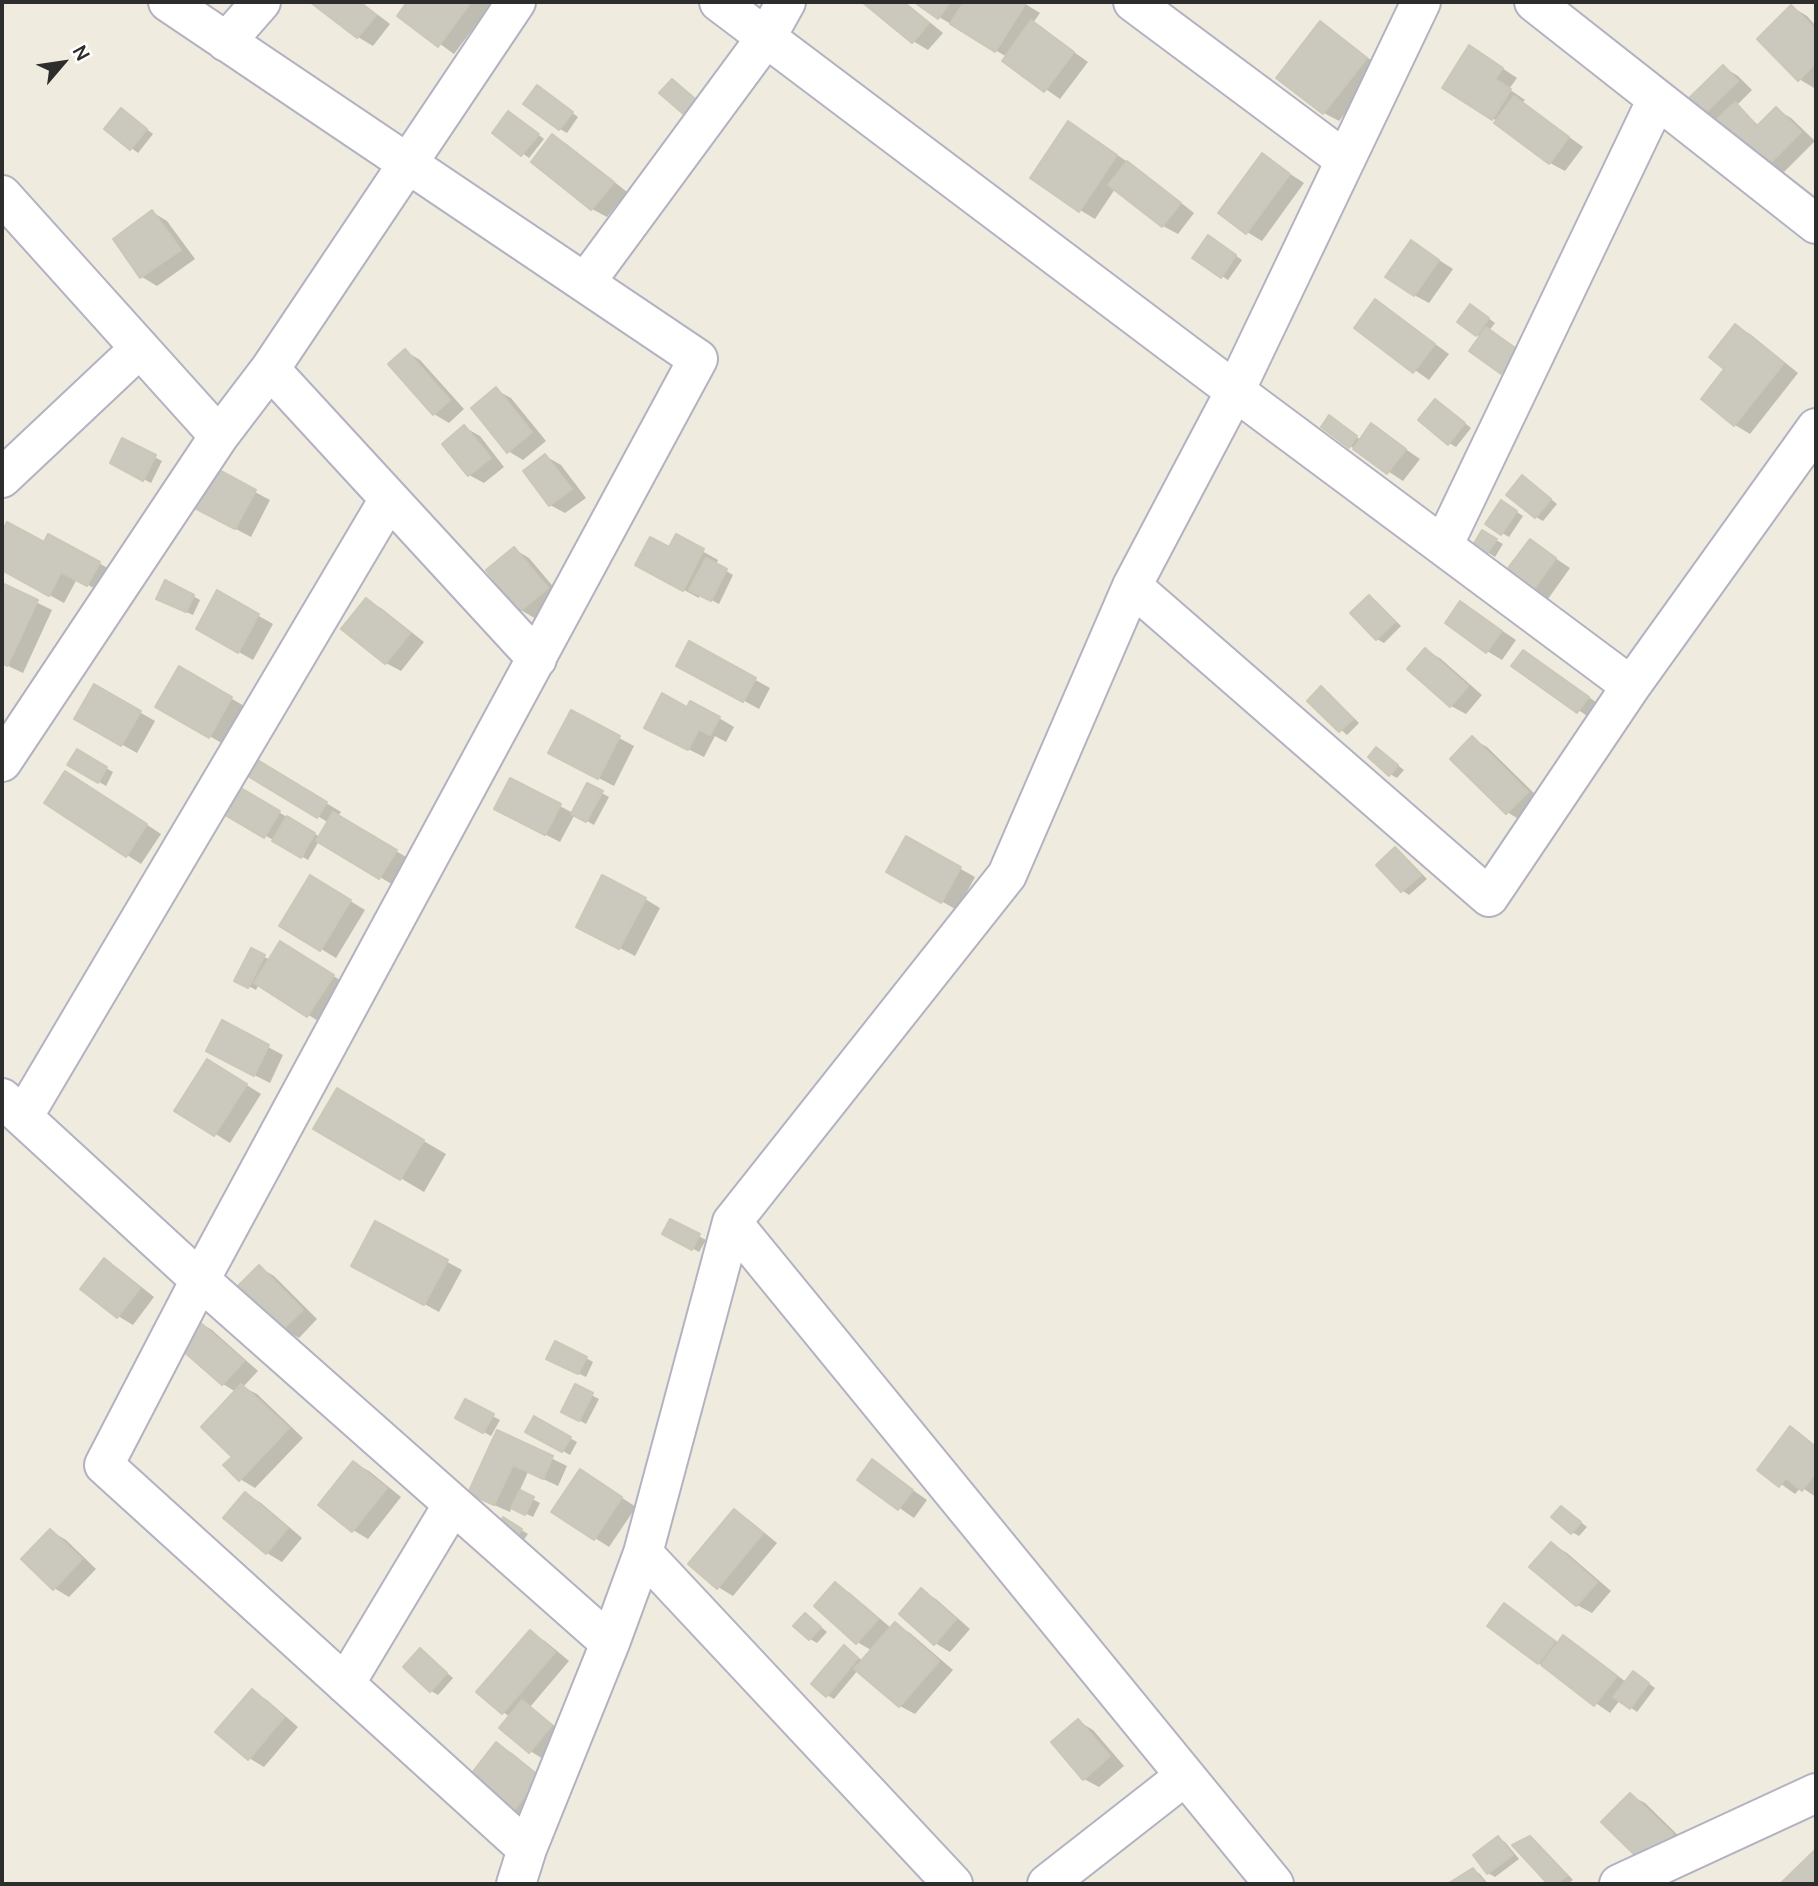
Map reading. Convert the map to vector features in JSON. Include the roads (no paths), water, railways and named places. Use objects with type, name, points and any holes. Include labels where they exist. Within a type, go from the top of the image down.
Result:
[{"type":"street","points":[[168,2],[698,359],[200,1280],[104,1465],[527,1849]]},
{"type":"street","points":[[226,42],[261,2]]},
{"type":"street","points":[[2,762],[219,436],[270,369],[516,2]]},
{"type":"street","points":[[719,2],[1631,686]]},
{"type":"street","points":[[585,283],[767,36],[786,2]]},
{"type":"street","points":[[1133,2],[1345,160]]},
{"type":"street","points":[[516,1884],[527,1849],[610,1643],[643,1553],[732,1222],[1007,875],[1132,586],[1235,391],[1421,2]]},
{"type":"street","points":[[1534,2],[1574,15],[1657,99],[1816,224]]},
{"type":"street","points":[[1443,546],[1657,99]]},
{"type":"street","points":[[2,195],[219,436]]},
{"type":"street","points":[[2,478],[140,348]]},
{"type":"street","points":[[270,369],[537,659]]},
{"type":"street","points":[[1132,586],[1489,897],[1631,686],[1816,428]]},
{"type":"street","points":[[389,499],[12,1107],[200,1280],[610,1643]]},
{"type":"street","points":[[732,1222],[1274,1884]]},
{"type":"street","points":[[345,1684],[453,1504]]},
{"type":"street","points":[[643,1553],[953,1884]]},
{"type":"street","points":[[1047,1884],[1185,1776]]},
{"type":"street","points":[[1619,1884],[1816,1793]]}]
